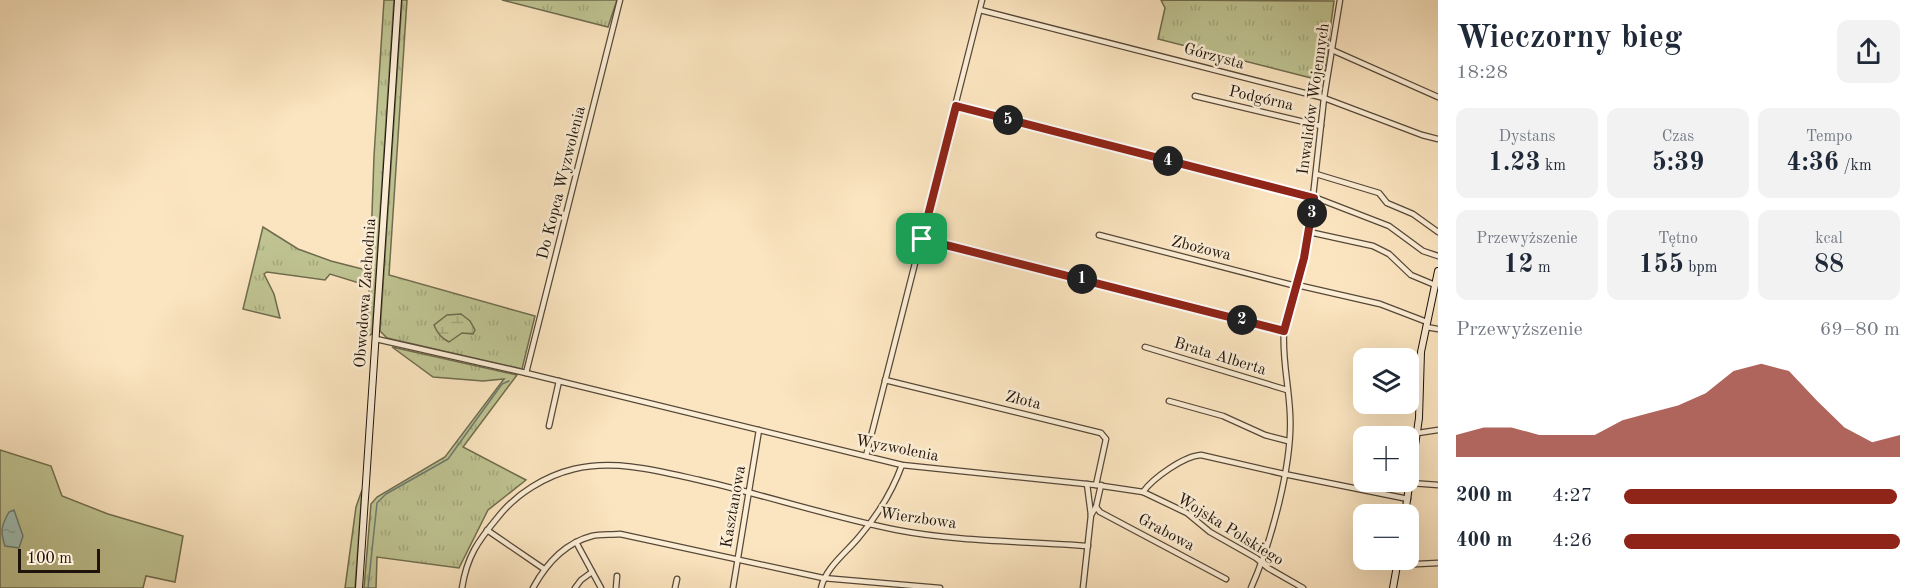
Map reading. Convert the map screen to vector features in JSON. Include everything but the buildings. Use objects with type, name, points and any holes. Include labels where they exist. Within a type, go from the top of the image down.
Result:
[{"type":"main road","name":"Obwodowa Zachodnia","points":[[359,588],[398,0]]},
{"type":"main road","points":[[1418,426],[1421,352],[1438,271]]},
{"type":"main road","points":[[1407,504],[1409,492]]},
{"type":"main road","points":[[1393,588],[1396,570]]},
{"type":"street","name":"Do Kopca Wyzwolenia","points":[[526,372],[620,0]]},
{"type":"street","points":[[866,456],[982,0]]},
{"type":"street","name":"Inwalidów Wojennych","points":[[1251,588],[1262,563],[1284,474],[1291,415],[1283,346],[1284,331],[1309,232],[1324,98],[1340,0]]},
{"type":"street","name":"Górzysta","points":[[980,10],[1324,98],[1438,139]]},
{"type":"street","points":[[1332,50],[1438,97]]},
{"type":"street","name":"Podgórna","points":[[1195,96],[1322,126]]},
{"type":"street","points":[[956,106],[1314,198],[1389,226],[1422,251],[1438,255]]},
{"type":"street","points":[[1316,174],[1379,193],[1387,204],[1413,214],[1438,232]]},
{"type":"street","points":[[1309,232],[1373,246],[1389,254],[1411,275],[1436,285]]},
{"type":"street","name":"Zbożowa","points":[[1099,236],[1296,286],[1380,304],[1438,329]]},
{"type":"street","points":[[922,239],[1284,331]]},
{"type":"street","name":"Wyzwolenia","points":[[376,339],[526,372],[902,465],[1098,485],[1143,492]]},
{"type":"street","name":"Brata Alberta","points":[[1145,347],[1287,390]]},
{"type":"street","name":"Złota","points":[[885,380],[1101,433],[1106,439],[1098,485]]},
{"type":"street","points":[[549,426],[559,381]]},
{"type":"street","points":[[1169,400],[1223,416],[1265,435],[1288,441]]},
{"type":"street","name":"Kasztanowa","points":[[733,588],[759,430]]},
{"type":"street","points":[[1419,434],[1438,430]]},
{"type":"street","points":[[1143,492],[1191,456],[1202,455],[1408,499]]},
{"type":"street","name":"Wierzbowa","points":[[462,588],[467,562],[476,543],[503,510],[522,493],[573,469],[609,465],[644,468],[899,530],[945,536],[1088,546]]},
{"type":"street","points":[[821,588],[823,578],[869,524],[892,490],[902,465]]},
{"type":"street","points":[[1083,588],[1091,515],[1087,484]]},
{"type":"street","points":[[1419,484],[1438,485]]},
{"type":"street","points":[[1091,515],[1096,507],[1098,485]]},
{"type":"street","name":"Wojska Polskiego","points":[[1143,492],[1187,513],[1210,532],[1303,588]]},
{"type":"street","name":"Grabowa","points":[[1096,507],[1100,512],[1226,579]]},
{"type":"street","points":[[487,530],[544,569]]},
{"type":"street","points":[[533,588],[544,569],[563,550],[593,536],[620,534],[823,578],[939,588]]},
{"type":"street","points":[[576,542],[601,588]]},
{"type":"street","points":[[1419,563],[1438,563]]},
{"type":"street","points":[[575,588],[592,572]]},
{"type":"street","points":[[616,588],[617,576]]},
{"type":"street","points":[[675,588],[677,579]]},
{"type":"green space","points":[[384,0],[394,0],[372,334],[368,336],[369,286],[330,274],[325,280],[267,272],[264,274],[274,294],[280,318],[243,309],[263,227],[298,249],[331,261],[370,271],[374,156]]},
{"type":"green space","points":[[402,0],[407,0],[389,275],[535,316],[522,369],[387,338],[380,331]]},
{"type":"green space","points":[[502,0],[617,0],[608,27]]},
{"type":"green space","points":[[1161,0],[1334,1],[1323,81],[1158,39],[1165,8]]},
{"type":"green space","points":[[461,314],[470,321],[475,330],[473,334],[462,333],[449,342],[440,335],[434,325],[447,315]]},
{"type":"green space","points":[[392,347],[517,375],[463,447],[526,480],[488,510],[459,568],[377,557],[376,588],[364,588],[371,504],[377,497],[445,457],[504,379],[483,381],[433,377]]},
{"type":"green space","points":[[0,450],[51,466],[62,496],[108,514],[183,536],[175,582],[146,576],[143,588],[0,588]]},
{"type":"green space","points":[[362,490],[355,588],[345,588],[356,507]]},
{"type":"water","points":[[14,510],[23,536],[19,548],[5,546],[2,536],[4,521],[9,512]]},
{"type":"waterway","points":[[368,588],[377,503],[386,494],[448,459],[502,384],[509,381]]},
{"type":"route","points":[[956,106],[1314,198],[1304,258],[1284,331],[922,239],[956,106]]}]
